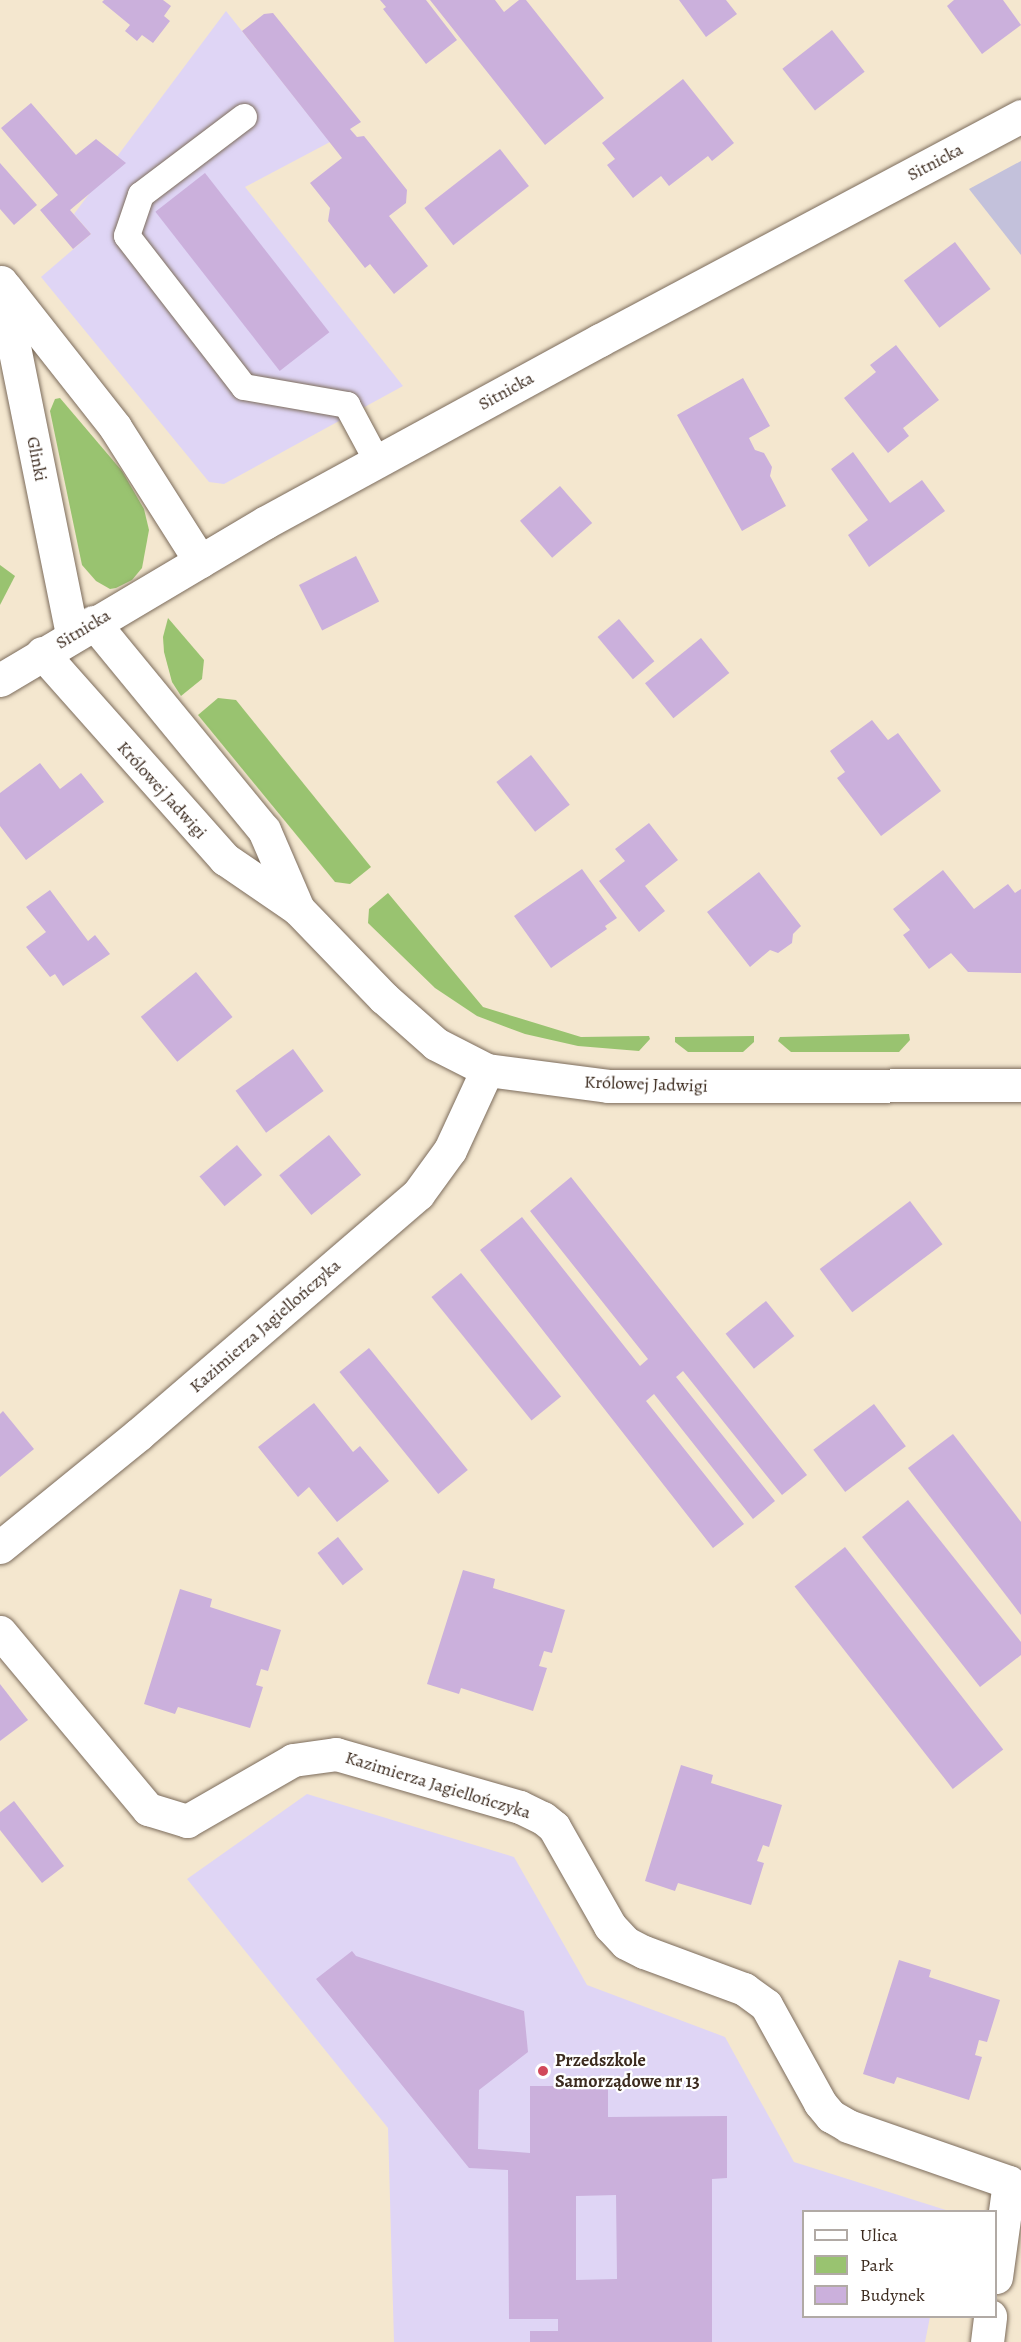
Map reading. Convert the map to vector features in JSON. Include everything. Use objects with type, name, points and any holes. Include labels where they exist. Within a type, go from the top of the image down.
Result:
[{"type":"street","name":"Sitnicka","points":[[0,680],[200,561],[377,461],[1021,116]]},
{"type":"street","name":"Glinki","points":[[1,281],[115,427],[200,561]]},
{"type":"street","name":"Glinki","points":[[1,281],[83,629]]},
{"type":"street","name":"Królowej Jadwigi","points":[[83,629],[264,830],[298,909]]},
{"type":"street","name":"Królowej Jadwigi","points":[[42,653],[225,860],[298,909],[384,998],[436,1044],[487,1070],[608,1086],[1021,1085]]},
{"type":"street","name":"Kazimierza Jagiellończyka","points":[[0,1547],[139,1434],[418,1194],[450,1150],[487,1070]]},
{"type":"street","name":"Kazimierza Jagiellończyka","points":[[0,1632],[148,1809],[187,1821],[293,1760],[336,1754],[520,1807],[543,1818],[554,1827],[610,1926],[626,1943],[644,1952],[744,1989],[766,2005],[820,2103],[831,2116],[848,2126],[1009,2182],[997,2270]]},
{"type":"street","points":[[987,2342],[990,2318]]},
{"type":"lane","points":[[244,117],[141,195],[127,236],[244,387],[347,405],[377,461]]},
{"type":"shaded area","points":[[226,11],[330,142],[245,187],[403,386],[224,484],[209,482],[41,277],[91,234],[74,214]]},
{"type":"shaded area","points":[[1021,161],[1021,255],[969,189]]},
{"type":"shaded area","name":"Przedszkole Samorządowe nr 13","points":[[307,1794],[514,1857],[587,1985],[725,2037],[794,2162],[946,2210],[802,2210],[802,2318],[930,2318],[925,2342],[394,2342],[388,2128],[187,1879]]},
{"type":"green space","points":[[60,398],[122,471],[144,509],[149,530],[142,568],[132,580],[116,588],[110,589],[96,581],[82,565],[50,411],[55,399]]},
{"type":"green space","points":[[0,565],[15,576],[0,605]]},
{"type":"green space","points":[[168,618],[204,660],[202,679],[181,696],[172,682],[164,652],[163,637]]},
{"type":"green space","points":[[218,698],[236,700],[371,867],[350,884],[335,882],[198,715]]},
{"type":"green space","points":[[388,893],[483,1007],[581,1037],[649,1036],[650,1039],[639,1051],[578,1046],[525,1034],[477,1016],[435,988],[368,923],[369,909]]},
{"type":"green space","points":[[909,1034],[910,1040],[899,1052],[791,1052],[778,1041],[780,1037]]},
{"type":"green space","points":[[754,1036],[754,1042],[743,1052],[688,1052],[675,1042],[675,1037]]},
{"type":"building","points":[[104,0],[163,0],[171,6],[164,16],[170,21],[153,43],[142,35],[137,41],[125,31],[130,25],[102,2]]},
{"type":"building","points":[[380,0],[426,0],[457,40],[426,64],[383,9],[386,7]]},
{"type":"building","points":[[430,0],[495,0],[504,12],[519,0],[526,0],[604,98],[545,145]]},
{"type":"building","points":[[679,0],[726,0],[737,14],[706,37]]},
{"type":"building","points":[[954,0],[1003,0],[1021,25],[982,54],[947,6]]},
{"type":"building","points":[[273,13],[361,122],[350,129],[357,137],[364,136],[407,190],[406,203],[389,216],[428,266],[394,294],[370,264],[365,268],[328,221],[330,208],[310,183],[342,158],[242,31],[264,14]]},
{"type":"building","points":[[832,30],[865,72],[815,111],[782,69]]},
{"type":"building","points":[[683,79],[734,143],[712,161],[708,156],[669,186],[661,176],[633,198],[607,165],[615,159],[602,143]]},
{"type":"building","points":[[31,103],[76,155],[96,139],[126,163],[70,210],[91,234],[73,249],[40,210],[58,195],[1,128]]},
{"type":"building","points":[[500,149],[529,186],[453,245],[424,208]]},
{"type":"building","points":[[0,163],[37,205],[14,225],[0,209]]},
{"type":"building","points":[[205,173],[329,332],[280,371],[155,212]]},
{"type":"building","points":[[955,242],[991,289],[939,328],[904,281]]},
{"type":"building","points":[[896,345],[939,400],[903,428],[909,436],[888,453],[844,398],[876,372],[870,365]]},
{"type":"building","points":[[743,378],[770,426],[749,438],[755,450],[764,453],[772,467],[770,476],[786,506],[742,531],[677,415]]},
{"type":"building","points":[[853,452],[890,503],[922,480],[945,511],[869,567],[848,535],[868,520],[831,469]]},
{"type":"building","points":[[560,486],[592,523],[552,558],[520,521]]},
{"type":"building","points":[[356,556],[379,601],[322,630],[299,585]]},
{"type":"building","points":[[619,619],[654,661],[633,679],[598,637]]},
{"type":"building","points":[[701,638],[729,673],[673,718],[645,683]]},
{"type":"building","points":[[872,720],[888,740],[898,733],[941,791],[881,836],[837,778],[845,772],[830,751]]},
{"type":"building","points":[[531,755],[570,805],[535,832],[496,782]]},
{"type":"building","points":[[40,763],[60,789],[81,773],[104,802],[26,860],[0,826],[0,793]]},
{"type":"building","points":[[649,823],[678,860],[645,886],[665,911],[639,932],[599,881],[625,861],[615,849]]},
{"type":"building","points":[[582,869],[617,918],[605,926],[607,929],[551,968],[514,916]]},
{"type":"building","points":[[943,870],[974,909],[1008,884],[1015,893],[1021,889],[1021,973],[968,972],[951,953],[929,969],[903,935],[910,930],[893,909]]},
{"type":"building","points":[[759,872],[801,926],[793,934],[792,943],[778,953],[770,950],[750,967],[707,912]]},
{"type":"building","points":[[50,890],[88,941],[95,935],[110,954],[63,986],[55,974],[50,977],[26,947],[46,932],[26,907]]},
{"type":"building","points":[[196,972],[233,1017],[177,1062],[141,1017]]},
{"type":"building","points":[[293,1049],[324,1091],[266,1133],[236,1091]]},
{"type":"building","points":[[329,1135],[361,1175],[311,1215],[279,1175]]},
{"type":"building","points":[[237,1145],[262,1175],[225,1206],[199,1176]]},
{"type":"building","points":[[571,1177],[807,1475],[782,1495],[683,1371],[676,1377],[775,1501],[753,1519],[654,1394],[646,1401],[744,1524],[713,1548],[480,1250],[522,1217],[640,1366],[648,1359],[530,1211]]},
{"type":"building","points":[[910,1201],[942,1244],[852,1312],[820,1269]]},
{"type":"building","points":[[461,1273],[561,1397],[532,1420],[431,1297]]},
{"type":"building","points":[[766,1301],[794,1336],[754,1369],[726,1334]]},
{"type":"building","points":[[369,1348],[468,1470],[438,1494],[339,1372]]},
{"type":"building","points":[[314,1403],[353,1452],[360,1446],[389,1481],[337,1522],[309,1487],[298,1497],[258,1447]]},
{"type":"building","points":[[874,1404],[906,1446],[845,1492],[813,1450]]},
{"type":"building","points":[[3,1411],[34,1449],[0,1477],[0,1414]]},
{"type":"building","points":[[953,1434],[1021,1522],[1021,1615],[908,1468]]},
{"type":"building","points":[[908,1500],[1021,1642],[1021,1655],[980,1687],[862,1537]]},
{"type":"building","points":[[338,1537],[363,1569],[343,1585],[318,1553]]},
{"type":"building","points":[[845,1547],[1003,1750],[953,1789],[795,1586]]},
{"type":"building","points":[[463,1570],[495,1579],[493,1588],[565,1610],[552,1653],[544,1651],[539,1666],[547,1668],[533,1711],[461,1688],[459,1694],[427,1684]]},
{"type":"building","points":[[180,1589],[212,1599],[210,1607],[281,1630],[268,1671],[261,1669],[256,1685],[263,1687],[250,1728],[178,1707],[175,1714],[144,1704]]},
{"type":"building","points":[[0,1684],[28,1720],[0,1741]]},
{"type":"building","points":[[681,1765],[713,1775],[711,1783],[782,1805],[769,1847],[763,1845],[757,1861],[764,1863],[751,1905],[678,1883],[675,1891],[645,1881]]},
{"type":"building","points":[[14,1801],[64,1866],[42,1883],[0,1830],[0,1812]]},
{"type":"building","name":"Przedszkole Samorządowe nr 13","points":[[352,1951],[356,1956],[524,2011],[528,2052],[479,2090],[478,2149],[530,2153],[530,2086],[608,2086],[608,2117],[727,2116],[727,2178],[712,2179],[712,2342],[530,2342],[530,2331],[558,2331],[558,2319],[509,2319],[508,2170],[469,2168],[316,1979]],"holes":[[[616,2195],[617,2279],[576,2280],[576,2196]]]},
{"type":"building","points":[[899,1960],[931,1970],[929,1977],[1000,2000],[987,2042],[979,2040],[975,2055],[982,2057],[969,2100],[897,2077],[894,2084],[863,2074]]},
{"type":"place","name":"Przedszkole Samorządowe nr 13","points":[[543,2071]]}]
